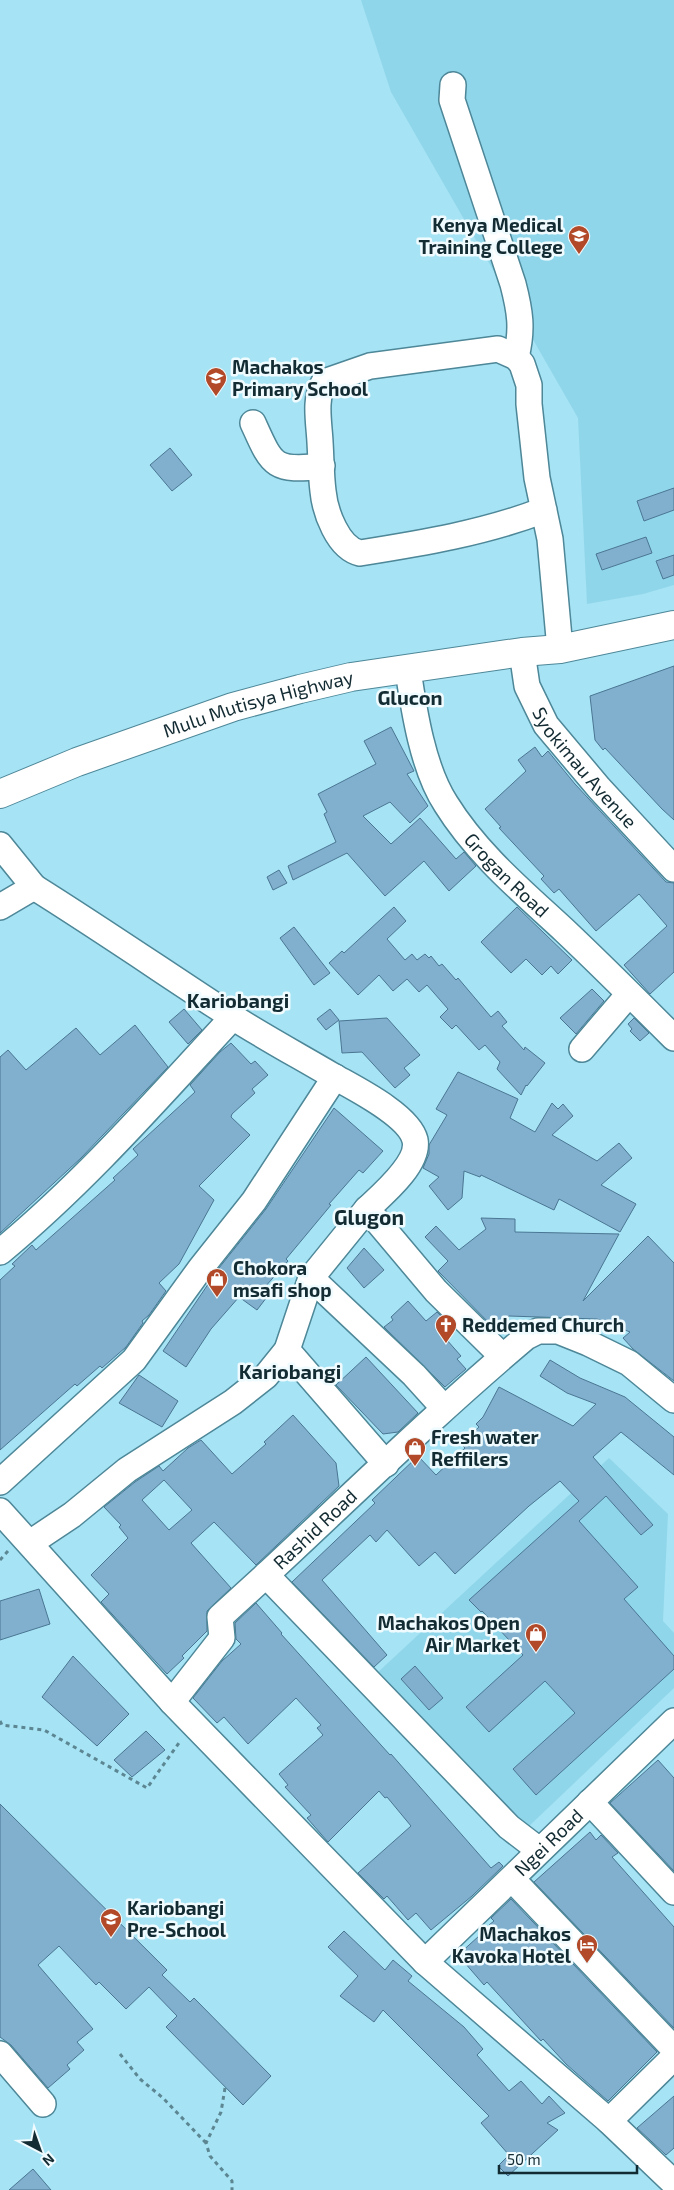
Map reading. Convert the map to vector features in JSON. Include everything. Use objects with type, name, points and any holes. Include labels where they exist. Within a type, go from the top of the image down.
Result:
[{"type":"highway","name":"Mulu Mutisya Highway","points":[[0,794],[77,762],[233,707],[351,677],[522,652],[560,649],[674,625]]},
{"type":"street","points":[[453,85],[452,100],[510,274],[519,307],[520,339],[516,357]]},
{"type":"street","points":[[544,510],[517,520],[452,538],[360,553],[351,551],[343,543],[330,516],[323,493],[318,399],[324,382],[370,366],[498,349],[516,357],[522,364],[529,385],[529,404],[536,469],[550,539],[560,649]]},
{"type":"street","points":[[253,423],[268,456],[275,464],[298,469],[322,466]]},
{"type":"street","name":"Syokimau Avenue","points":[[522,652],[527,686],[546,725],[599,788],[674,869]]},
{"type":"street","name":"Grogan Road","points":[[408,670],[413,707],[430,770],[445,804],[482,854],[674,1038]]},
{"type":"street","points":[[0,845],[34,887],[128,946],[233,1017],[335,1077],[401,1119],[411,1130],[415,1141],[415,1154],[396,1181],[368,1209],[311,1278],[287,1350],[266,1376],[233,1402],[127,1470],[72,1515],[30,1543]]},
{"type":"street","points":[[0,907],[34,887]]},
{"type":"street","points":[[582,1049],[629,994]]},
{"type":"street","points":[[0,1252],[38,1221],[134,1126],[233,1017]]},
{"type":"street","points":[[0,1482],[134,1360],[200,1269],[254,1201],[335,1077]]},
{"type":"street","points":[[368,1209],[436,1290],[502,1356]]},
{"type":"street","points":[[311,1278],[414,1375],[443,1407]]},
{"type":"street","name":"Rashid Road","points":[[540,1850],[509,1827],[266,1575],[386,1464],[443,1407],[526,1336],[538,1331],[558,1331],[588,1343],[629,1363],[674,1400]]},
{"type":"street","points":[[287,1350],[386,1464]]},
{"type":"street","points":[[0,1511],[172,1702],[425,1962],[609,2121],[674,2183]]},
{"type":"street","points":[[172,1702],[222,1638],[220,1617],[266,1575]]},
{"type":"street","name":"Ngei Road","points":[[425,1962],[590,1802],[670,1734]]},
{"type":"street","points":[[590,1802],[674,1892]]},
{"type":"street","points":[[512,1879],[674,2049]]},
{"type":"street","points":[[0,2054],[43,2104]]},
{"type":"street","points":[[609,2121],[674,2057]]},
{"type":"path","points":[[0,1721],[2,1725],[44,1730],[148,1788],[193,1723]]},
{"type":"path","points":[[120,2054],[140,2079],[163,2098],[206,2143],[210,2156],[232,2181],[232,2190]]},
{"type":"path","points":[[206,2143],[221,2112],[225,2088]]},
{"type":"shaded area","name":"Kenya Medical Training College","points":[[361,0],[674,0],[674,585],[643,594],[587,604],[578,418],[391,92]]},
{"type":"shaded area","name":"Machakos Open Air Market","points":[[609,1458],[668,1514],[663,1621],[674,1633],[674,1688],[526,1829],[376,1674]]},
{"type":"building","points":[[170,448],[192,475],[172,491],[150,465]]},
{"type":"building","points":[[674,488],[674,510],[644,521],[637,501]]},
{"type":"building","points":[[646,537],[652,553],[602,570],[596,554]]},
{"type":"building","points":[[674,555],[674,575],[663,579],[656,561]]},
{"type":"building","points":[[674,666],[674,820],[595,740],[590,696]]},
{"type":"building","points":[[391,727],[414,771],[407,774],[428,806],[410,823],[390,802],[363,816],[391,844],[420,818],[456,859],[464,852],[476,866],[449,891],[424,861],[385,896],[347,853],[293,880],[288,866],[336,842],[324,814],[327,812],[318,794],[376,764],[364,741]]},
{"type":"building","points":[[535,747],[542,757],[548,751],[575,784],[666,882],[674,883],[674,972],[650,994],[624,965],[667,926],[639,894],[596,931],[559,889],[554,893],[541,879],[544,876],[499,828],[501,827],[485,809],[526,771],[518,760]]},
{"type":"building","points":[[279,870],[287,883],[273,890],[267,877]]},
{"type":"building","points":[[394,907],[406,921],[387,939],[405,960],[412,954],[417,960],[425,954],[429,958],[431,956],[439,966],[442,964],[456,980],[458,978],[491,1017],[498,1011],[507,1022],[502,1026],[524,1050],[525,1047],[545,1063],[526,1085],[521,1095],[497,1069],[500,1062],[485,1045],[479,1050],[456,1025],[452,1029],[440,1017],[448,1009],[427,985],[419,992],[407,979],[393,991],[379,975],[358,995],[329,963],[342,951],[344,953]]},
{"type":"building","points":[[517,907],[572,960],[558,974],[551,966],[542,975],[526,959],[511,973],[481,942]]},
{"type":"building","points":[[294,927],[330,973],[314,985],[280,938]]},
{"type":"building","points":[[592,989],[604,1001],[576,1034],[560,1018]]},
{"type":"building","points":[[184,1009],[202,1030],[188,1044],[169,1022]]},
{"type":"building","points":[[330,1009],[339,1020],[326,1030],[317,1019]]},
{"type":"building","points":[[387,1018],[420,1055],[404,1068],[410,1075],[395,1088],[362,1052],[342,1053],[339,1021]]},
{"type":"building","points":[[634,1018],[649,1033],[640,1041],[630,1031],[632,1029],[628,1024]]},
{"type":"building","points":[[135,1025],[168,1067],[81,1158],[0,1233],[0,1057],[8,1050],[26,1070],[76,1028],[100,1055]]},
{"type":"building","points":[[231,1043],[251,1064],[255,1061],[268,1075],[252,1089],[255,1093],[232,1114],[231,1117],[250,1135],[199,1186],[214,1200],[179,1264],[159,1283],[166,1291],[149,1315],[142,1321],[143,1323],[126,1347],[102,1368],[100,1366],[77,1386],[75,1384],[0,1450],[0,1280],[15,1266],[12,1264],[32,1245],[36,1250],[115,1180],[113,1178],[138,1155],[133,1149],[195,1092],[190,1085],[220,1052]]},
{"type":"building","points":[[458,1072],[518,1099],[510,1118],[535,1132],[552,1103],[558,1109],[563,1104],[573,1116],[552,1135],[597,1161],[619,1143],[632,1158],[601,1185],[636,1204],[620,1232],[559,1199],[554,1210],[481,1175],[480,1177],[464,1171],[462,1198],[448,1210],[429,1186],[439,1177],[423,1168],[429,1154],[429,1145],[447,1115],[436,1109]]},
{"type":"building","points":[[334,1108],[383,1151],[363,1173],[359,1170],[329,1204],[331,1205],[286,1259],[288,1261],[264,1288],[270,1293],[257,1310],[239,1297],[211,1329],[186,1367],[163,1351],[219,1268],[266,1209]]},
{"type":"building","points":[[481,1218],[515,1219],[515,1232],[619,1234],[583,1301],[648,1236],[674,1263],[674,1381],[633,1349],[623,1338],[630,1332],[597,1319],[509,1316],[495,1329],[438,1271],[448,1261],[425,1237],[436,1226],[459,1250],[486,1229]]},
{"type":"building","points":[[364,1248],[384,1270],[364,1288],[347,1268]]},
{"type":"building","points":[[408,1301],[426,1321],[437,1312],[448,1323],[439,1331],[461,1356],[457,1359],[466,1369],[445,1387],[384,1327],[393,1320],[391,1317]]},
{"type":"building","points":[[366,1357],[418,1413],[398,1432],[383,1434],[336,1385]]},
{"type":"building","points":[[550,1360],[580,1378],[625,1397],[674,1437],[674,1475],[621,1432],[593,1457],[653,1525],[641,1535],[606,1496],[579,1521],[638,1587],[624,1599],[674,1656],[674,1669],[536,1795],[513,1769],[575,1713],[545,1681],[489,1732],[466,1707],[523,1655],[482,1611],[469,1600],[579,1501],[560,1481],[529,1506],[455,1574],[435,1552],[419,1566],[387,1530],[376,1542],[370,1535],[322,1580],[387,1655],[374,1667],[292,1582],[375,1503],[372,1500],[418,1456],[436,1475],[465,1448],[461,1444],[479,1427],[476,1424],[483,1417],[499,1387],[573,1426],[596,1404],[567,1393],[540,1376]]},
{"type":"building","points":[[139,1375],[178,1401],[162,1427],[119,1403]]},
{"type":"building","points":[[293,1415],[336,1463],[339,1486],[256,1565],[214,1522],[191,1543],[231,1588],[207,1611],[207,1631],[182,1656],[184,1658],[167,1674],[101,1602],[109,1594],[91,1575],[128,1538],[119,1527],[121,1525],[104,1507],[135,1482],[159,1466],[163,1471],[188,1448],[201,1440],[232,1474],[266,1444],[264,1442]],"holes":[[[164,1480],[192,1510],[169,1530],[142,1500]]]},
{"type":"building","points":[[39,1589],[50,1624],[0,1640],[0,1601]]},
{"type":"building","points":[[256,1603],[281,1634],[391,1754],[491,1868],[499,1862],[503,1866],[472,1896],[431,1930],[416,1913],[408,1920],[387,1896],[384,1899],[358,1873],[411,1826],[387,1797],[385,1798],[379,1791],[328,1842],[307,1818],[311,1815],[285,1787],[288,1785],[279,1774],[323,1735],[317,1728],[321,1725],[296,1698],[248,1744],[224,1717],[217,1723],[193,1698],[222,1661],[241,1644],[236,1639],[235,1623]]},
{"type":"building","points":[[73,1656],[129,1714],[97,1746],[42,1697]]},
{"type":"building","points":[[415,1666],[443,1698],[429,1710],[401,1679]]},
{"type":"building","points":[[146,1731],[165,1750],[132,1777],[114,1760]]},
{"type":"building","points":[[658,1760],[674,1778],[674,1871],[610,1803]]},
{"type":"building","points":[[0,1804],[167,1970],[162,1975],[190,2002],[194,1998],[271,2076],[243,2105],[166,2027],[177,2016],[149,1987],[126,2009],[99,1982],[96,1985],[59,1946],[38,1965],[93,2029],[77,2042],[84,2050],[67,2065],[70,2069],[48,2088],[11,2045],[0,2037]]},
{"type":"building","points":[[590,1832],[596,1840],[601,1835],[618,1853],[612,1857],[674,1927],[674,2028],[534,1882]]},
{"type":"building","points":[[511,1899],[657,2052],[608,2101],[566,2064],[543,2039],[541,2041],[487,1982],[484,1985],[458,1955],[490,1926],[494,1921],[491,1918]]},
{"type":"building","points":[[344,1931],[385,1970],[393,1960],[412,1976],[408,1981],[464,2027],[483,2049],[477,2055],[509,2091],[521,2081],[542,2104],[549,2096],[565,2113],[547,2123],[558,2130],[508,2176],[498,2166],[509,2155],[481,2123],[489,2116],[383,2010],[374,2022],[340,1996],[358,1976],[328,1947]]},
{"type":"building","points":[[674,2096],[674,2148],[666,2155],[637,2128]]},
{"type":"building","points":[[33,2169],[51,2190],[9,2190]]},
{"type":"place","name":"Kenya Medical Training College","points":[[579,255]]},
{"type":"place","name":"Machakos Primary School","points":[[216,397]]},
{"type":"place","name":"Chokora msafi shop","points":[[217,1298]]},
{"type":"place","name":"Reddemed Church","points":[[446,1344]]},
{"type":"place","name":"Fresh water Reffilers","points":[[415,1467]]},
{"type":"place","name":"Machakos Open Air Market","points":[[536,1653]]},
{"type":"place","name":"Kariobangi Pre-School","points":[[111,1938]]},
{"type":"place","name":"Machakos Kavoka Hotel","points":[[587,1964]]},
{"type":"district","name":"Glucon","points":[[410,698]]},
{"type":"district","name":"Kariobangi","points":[[238,1001]]},
{"type":"district","name":"Glugon","points":[[369,1218]]},
{"type":"district","name":"Kariobangi","points":[[290,1372]]}]
